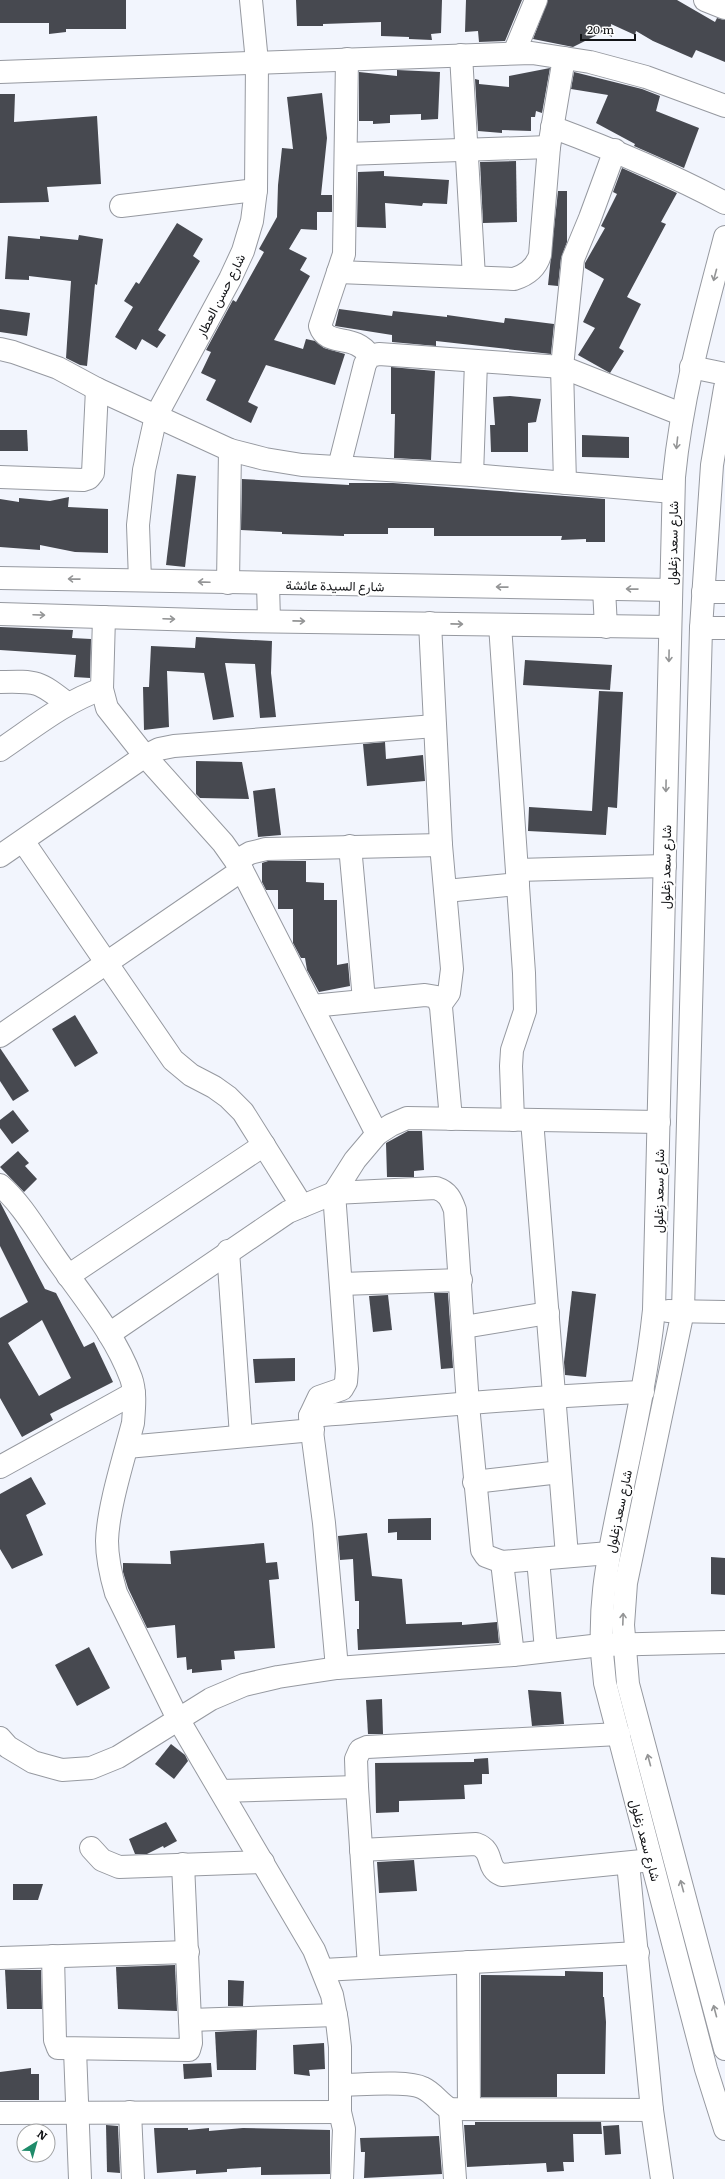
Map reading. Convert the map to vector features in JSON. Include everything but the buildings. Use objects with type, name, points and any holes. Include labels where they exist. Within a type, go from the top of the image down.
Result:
[{"type":"street","name":"شارع حسن العطار","points":[[140,580],[138,525],[144,470],[156,416],[243,251],[252,221],[256,190],[257,62],[251,0]]},
{"type":"street","points":[[514,53],[536,0]]},
{"type":"street","points":[[705,0],[725,8]]},
{"type":"street","points":[[0,72],[532,53],[590,62],[646,77],[725,106]]},
{"type":"street","points":[[461,55],[474,277]]},
{"type":"street","points":[[338,272],[514,279],[529,272],[538,262],[542,248],[550,137],[564,58]]},
{"type":"street","points":[[347,59],[344,254],[320,326],[322,333],[327,337],[356,343],[364,348],[370,356]]},
{"type":"street","points":[[346,154],[466,149],[550,137],[615,150],[670,175],[725,203]]},
{"type":"street","points":[[565,483],[562,367],[573,259],[615,150]]},
{"type":"street","points":[[120,206],[256,190]]},
{"type":"street","name":"شارع سعد زغلول","points":[[725,237],[691,367],[682,414],[673,492],[654,1310],[643,1392],[609,1553],[601,1609],[601,1645],[605,1683],[706,2069],[725,2129]]},
{"type":"street","points":[[0,349],[58,368],[97,389],[230,450],[265,460],[302,465],[472,475],[673,492]]},
{"type":"street","points":[[339,467],[365,364],[370,356],[379,354],[562,367],[682,414]]},
{"type":"street","points":[[472,475],[476,362]]},
{"type":"street","points":[[691,367],[725,374]]},
{"type":"street","name":"شارع سعد زغلول","points":[[725,388],[717,432],[718,493],[703,592],[701,628],[683,1311],[626,1583],[624,1645],[628,1684],[725,2049]]},
{"type":"street","points":[[0,477],[83,480],[89,478],[93,473],[97,389]]},
{"type":"street","points":[[228,583],[230,450]]},
{"type":"street","name":"شارع السيدة عائشة","points":[[0,578],[268,584],[671,590]]},
{"type":"street","points":[[268,584],[269,621]]},
{"type":"street","points":[[604,589],[606,627]]},
{"type":"street","points":[[703,592],[725,592]]},
{"type":"street","points":[[0,614],[269,621],[670,627]]},
{"type":"street","points":[[104,617],[102,689],[109,712],[145,756],[222,842],[239,865],[377,1134]]},
{"type":"street","points":[[430,623],[441,845],[446,891],[452,981],[449,993],[441,1004]]},
{"type":"street","points":[[500,625],[525,1011],[512,1050],[511,1066],[523,1120],[548,1313],[567,1556]]},
{"type":"street","points":[[701,628],[725,628]]},
{"type":"street","points":[[0,682],[34,682],[46,688],[68,704]]},
{"type":"street","points":[[0,750],[68,704],[83,696],[102,689]]},
{"type":"street","points":[[0,856],[145,756],[159,749],[174,746],[435,726]]},
{"type":"street","points":[[668,734],[698,736]]},
{"type":"street","points":[[23,841],[173,1060],[191,1075],[214,1087],[228,1097],[243,1112],[302,1206]]},
{"type":"street","points":[[0,1036],[239,865],[250,853],[266,849],[441,845]]},
{"type":"street","points":[[350,846],[364,1000]]},
{"type":"street","points":[[446,891],[517,877],[664,866]]},
{"type":"street","points":[[312,1006],[430,995],[437,997],[441,1004],[451,1119]]},
{"type":"street","points":[[337,1668],[324,1523],[312,1423],[319,1397],[342,1389],[346,1382],[341,1284],[334,1193],[355,1160],[377,1134],[391,1125],[407,1118],[659,1122]]},
{"type":"street","points":[[68,1276],[264,1145]]},
{"type":"street","points":[[0,1185],[17,1204],[109,1334],[122,1357],[132,1380],[134,1393],[133,1423],[108,1524],[108,1559],[111,1576],[116,1593],[178,1719],[263,1862],[324,1970],[336,2015],[340,2047],[340,2112],[344,2129],[342,2179]]},
{"type":"street","points":[[109,1334],[272,1221],[302,1206],[334,1193],[436,1188],[444,1191],[450,1197],[455,1210],[474,1482],[482,1550],[486,1556],[502,1562],[609,1553]]},
{"type":"street","points":[[228,1251],[241,1436]]},
{"type":"street","points":[[341,1284],[460,1280]]},
{"type":"street","points":[[654,1310],[725,1312]]},
{"type":"street","points":[[464,1327],[548,1313]]},
{"type":"street","points":[[127,1447],[241,1436],[312,1423],[554,1395],[643,1392]]},
{"type":"street","points":[[0,1467],[134,1393]]},
{"type":"street","points":[[474,1482],[560,1472]]},
{"type":"street","points":[[538,1559],[546,1650]]},
{"type":"street","points":[[502,1562],[513,1655]]},
{"type":"street","points":[[0,1738],[8,1747],[33,1762],[62,1770],[91,1768],[118,1757],[211,1699],[244,1685],[278,1677],[337,1668],[513,1655],[546,1650],[601,1645],[725,1642]]},
{"type":"street","points":[[369,1968],[357,1787],[356,1756],[360,1750],[367,1747],[619,1734]]},
{"type":"street","points":[[221,1791],[357,1787]]},
{"type":"street","points":[[361,1850],[476,1844],[484,1846],[489,1853],[492,1868],[502,1875],[652,1860]]},
{"type":"street","points":[[91,1848],[102,1860],[119,1867],[263,1862]]},
{"type":"street","points":[[628,1863],[638,1953],[652,2110],[662,2179]]},
{"type":"street","points":[[53,1956],[55,2043],[61,2050],[187,2050],[191,2047],[183,1864]]},
{"type":"street","points":[[0,1958],[188,1952]]},
{"type":"street","points":[[324,1970],[638,1953]]},
{"type":"street","points":[[455,2179],[468,1962]]},
{"type":"street","points":[[190,2020],[336,2015]]},
{"type":"street","points":[[75,2050],[80,2179]]},
{"type":"street","points":[[340,2085],[414,2085],[431,2092],[444,2106],[460,2109],[652,2110]]},
{"type":"street","points":[[130,2112],[133,2179]]},
{"type":"street","points":[[0,2113],[340,2112]]}]
